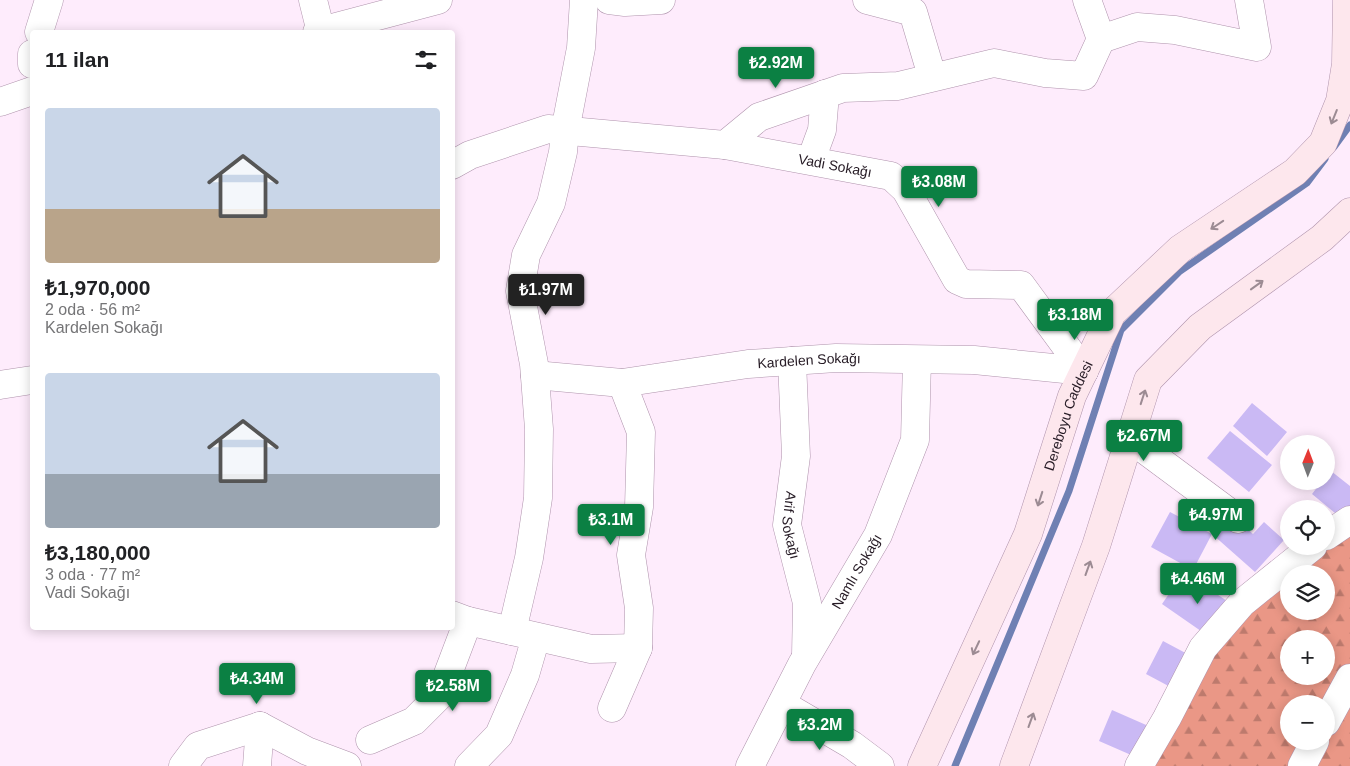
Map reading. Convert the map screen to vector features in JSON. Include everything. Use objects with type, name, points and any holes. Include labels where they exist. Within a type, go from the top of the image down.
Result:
[{"type":"main road","name":"Dereboyu Caddesi","points":[[922,766],[1028,534],[1072,396],[1112,313],[1180,249],[1295,172],[1323,143],[1340,101],[1346,64],[1347,0]]},
{"type":"main road","points":[[1014,766],[1096,546],[1148,380],[1200,327],[1322,238],[1350,212]]},
{"type":"street","points":[[40,30],[49,0]]},
{"type":"street","points":[[313,0],[320,30]]},
{"type":"street","points":[[327,30],[438,0]]},
{"type":"street","points":[[468,766],[500,735],[525,675],[524,634],[529,558],[538,498],[540,429],[535,375],[520,292],[526,255],[551,203],[563,152],[565,130],[581,48],[584,0]]},
{"type":"street","points":[[609,0],[626,2],[661,0]]},
{"type":"street","points":[[867,0],[913,12],[932,76]]},
{"type":"street","points":[[724,145],[759,117],[842,88],[898,86],[932,76],[994,63],[1045,73],[1084,76],[1101,39],[1087,0]]},
{"type":"street","points":[[1101,39],[1138,27],[1175,30],[1257,47],[1249,0]]},
{"type":"street","points":[[0,102],[30,92]]},
{"type":"street","points":[[811,160],[822,130],[825,94]]},
{"type":"street","name":"Vadi Sokağı","points":[[455,162],[470,155],[548,129],[724,145],[892,176],[906,190],[957,280],[966,284],[1021,285],[1084,371]]},
{"type":"street","name":"Kardelen Sokağı","points":[[535,375],[622,383],[748,364],[792,360],[876,358],[974,360],[1084,371]]},
{"type":"street","name":"Arif Sokağı","points":[[792,360],[796,456],[788,525],[807,603],[806,658]]},
{"type":"street","name":"Namlı Sokağı","points":[[750,766],[806,658],[878,535],[915,440],[917,360]]},
{"type":"street","points":[[0,385],[30,380]]},
{"type":"street","points":[[612,708],[638,648],[639,608],[631,555],[639,507],[641,432],[622,383]]},
{"type":"street","points":[[1129,438],[1238,519]]},
{"type":"street","points":[[1335,530],[1350,520]]},
{"type":"street","points":[[1139,766],[1167,718],[1203,648],[1242,603],[1303,555]]},
{"type":"street","points":[[370,740],[414,721],[440,695],[460,618],[592,649],[638,648]]},
{"type":"street","points":[[1335,706],[1350,678]]},
{"type":"street","points":[[782,704],[852,745],[880,766]]},
{"type":"street","points":[[257,766],[260,726]]},
{"type":"street","points":[[183,766],[198,746],[260,726],[307,751],[347,766]]},
{"type":"street","points":[[1302,766],[1311,750]]},
{"type":"green space","points":[[1350,533],[1350,766],[1144,766],[1240,596],[1280,573],[1280,620],[1335,620],[1335,565],[1294,565],[1312,555],[1335,555],[1335,542]]},
{"type":"building","points":[[1252,403],[1287,432],[1284,435],[1280,435],[1280,440],[1267,456],[1233,426]]},
{"type":"building","points":[[1230,431],[1272,465],[1249,492],[1207,458]]},
{"type":"building","points":[[1335,474],[1350,486],[1350,513],[1341,518],[1335,513],[1335,500],[1319,500],[1312,494],[1315,490],[1335,490]]},
{"type":"building","points":[[1170,512],[1212,534],[1193,570],[1151,547]]},
{"type":"building","points":[[1231,514],[1253,534],[1264,522],[1280,536],[1280,544],[1255,572],[1212,534]]},
{"type":"building","points":[[1184,572],[1233,605],[1211,638],[1162,604]]},
{"type":"building","points":[[1163,641],[1193,657],[1176,690],[1146,674]]},
{"type":"building","points":[[1112,710],[1153,728],[1138,758],[1099,741]]},
{"type":"waterway","points":[[1334,147],[1350,125]]},
{"type":"waterway","points":[[955,766],[1069,491],[1121,330],[1179,272],[1307,183],[1325,159]]}]
